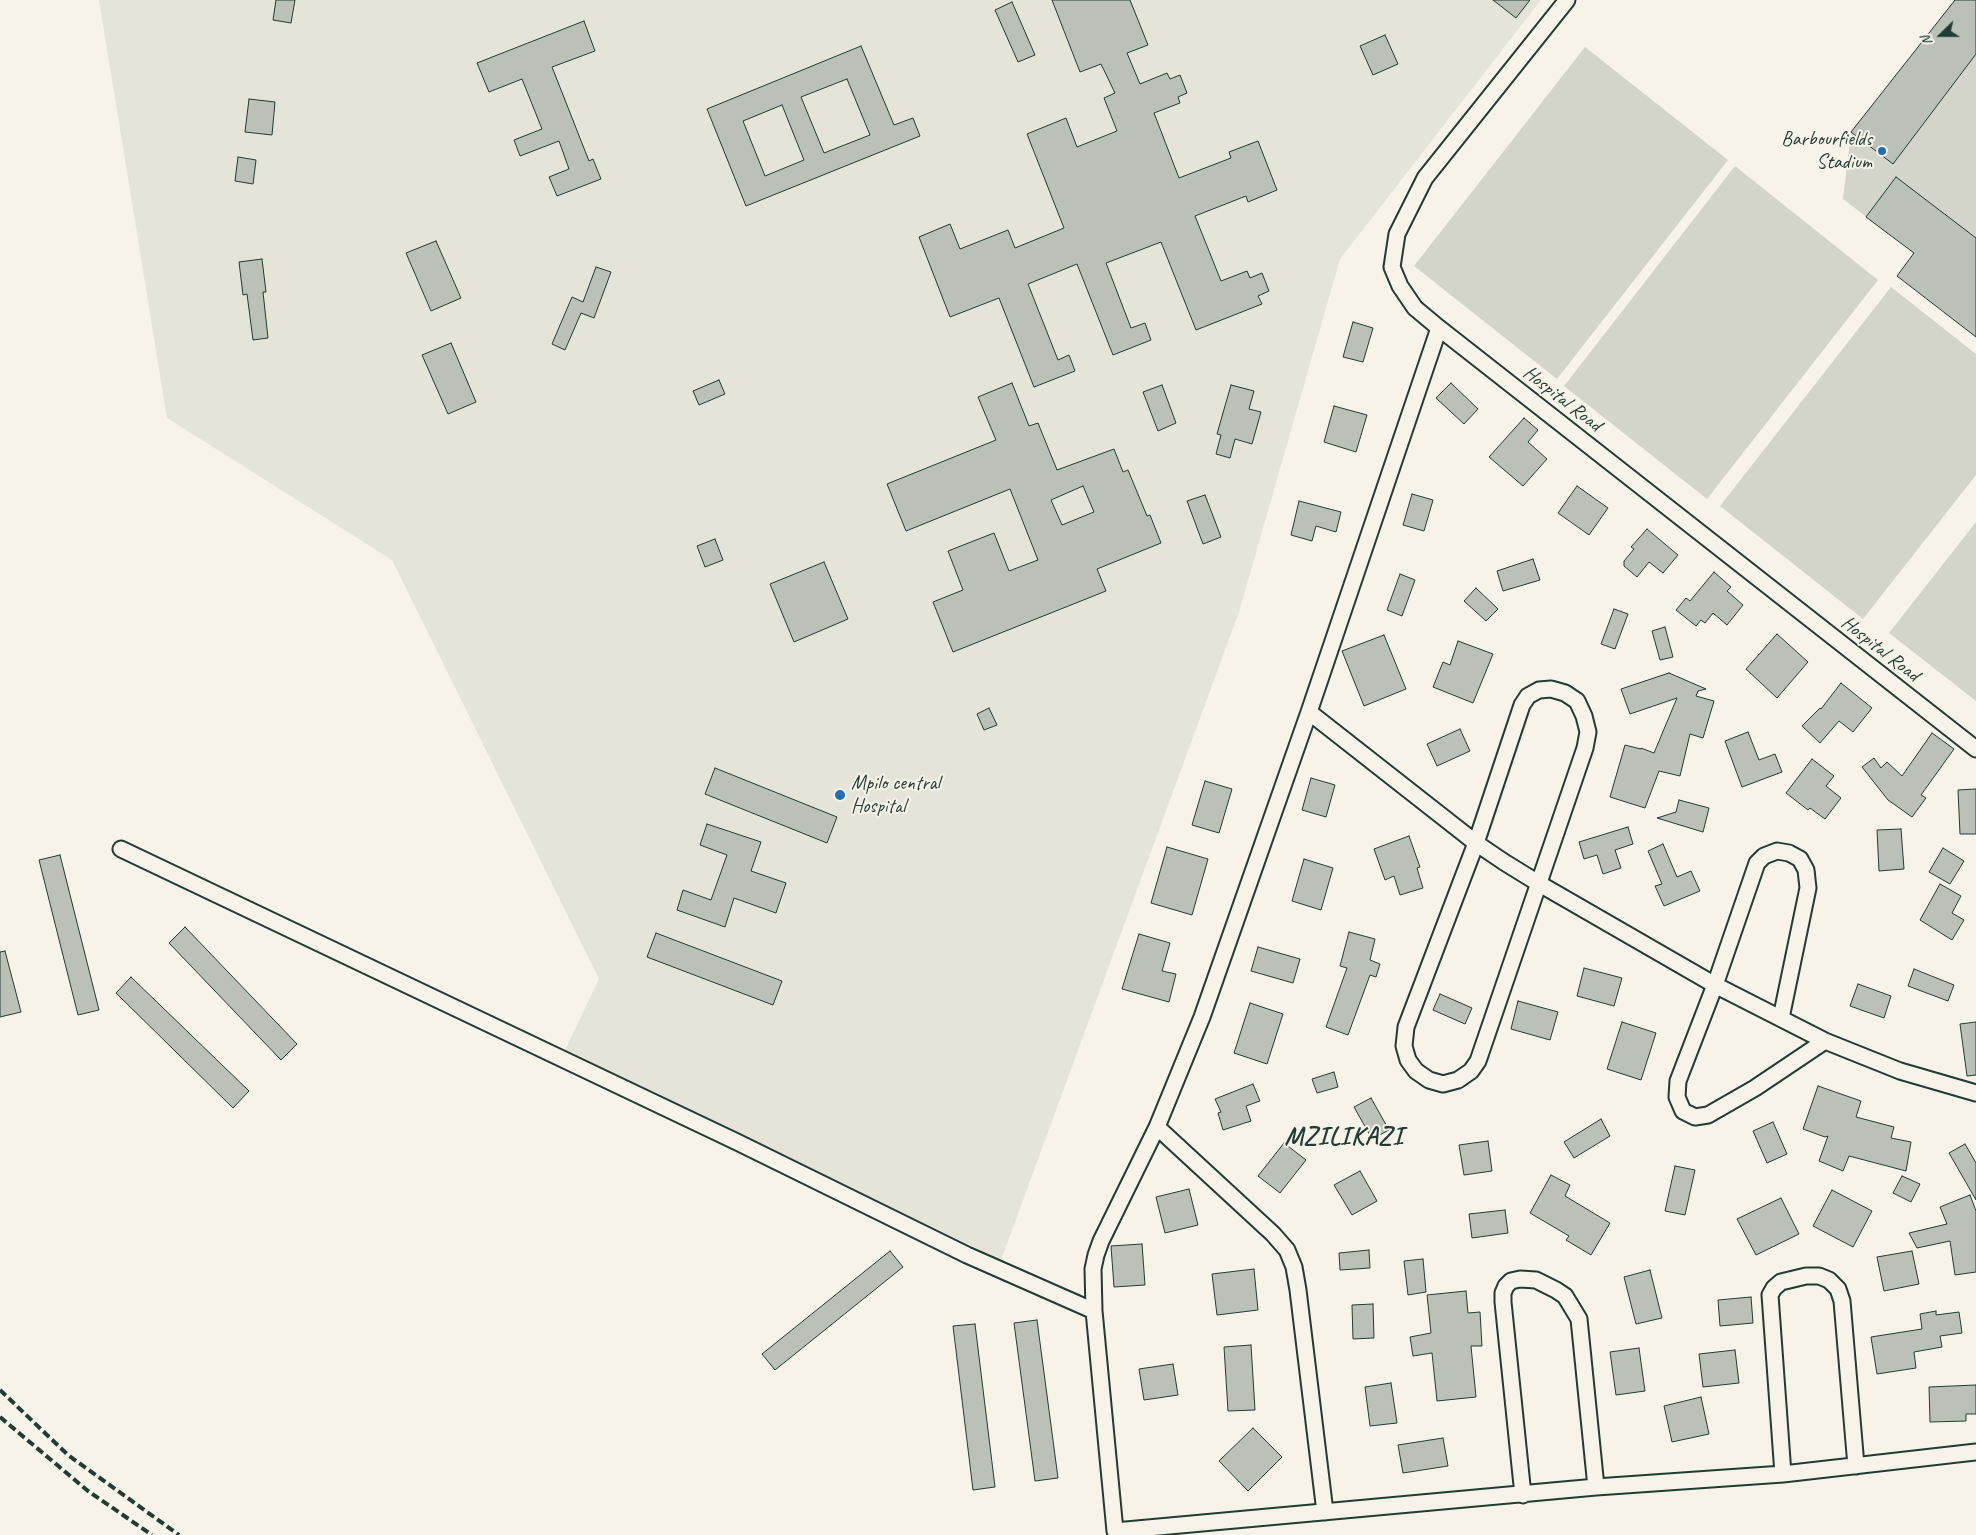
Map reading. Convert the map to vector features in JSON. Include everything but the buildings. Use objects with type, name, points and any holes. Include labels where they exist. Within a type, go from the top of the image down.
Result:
[{"type":"street","name":"Hospital Road","points":[[1567,0],[1425,178],[1397,234],[1392,267],[1400,286],[1415,308],[1439,328],[1976,750]]},
{"type":"street","points":[[1439,328],[1309,712],[1202,1017],[1158,1127],[1096,1254],[1093,1269],[1094,1311],[1115,1531],[1596,1487],[1783,1474],[1976,1452]]},
{"type":"street","points":[[1551,689],[1565,693],[1577,701],[1584,716],[1588,732],[1585,748],[1538,884],[1478,1061],[1471,1071],[1458,1080],[1443,1084],[1429,1080],[1416,1071],[1408,1060],[1404,1046],[1406,1027],[1476,843],[1522,705],[1528,696],[1539,690],[1551,689]]},
{"type":"street","points":[[1309,712],[1476,843],[1538,884],[1715,985],[1825,1041],[1900,1071],[1976,1092]]},
{"type":"street","points":[[120,849],[737,1142],[967,1254],[1094,1311]]},
{"type":"street","points":[[1781,1018],[1808,888],[1806,870],[1800,858],[1789,852],[1777,851],[1764,856],[1757,864],[1715,985],[1678,1081],[1677,1097],[1683,1110],[1695,1117],[1708,1115],[1729,1104],[1825,1041]]},
{"type":"street","points":[[1158,1127],[1273,1234],[1287,1250],[1294,1267],[1298,1290],[1325,1512]]},
{"type":"street","points":[[1783,1474],[1770,1295],[1781,1282],[1806,1276],[1818,1276],[1829,1280],[1838,1289],[1842,1301],[1856,1466]]},
{"type":"street","points":[[1523,1495],[1503,1302],[1503,1293],[1506,1286],[1512,1281],[1520,1280],[1536,1280],[1556,1290],[1565,1296],[1579,1319],[1596,1487]]},
{"type":"shaded area","name":"Mpilo central Hospital","points":[[99,0],[1541,0],[1340,259],[1239,612],[1001,1260],[565,1050],[599,979],[392,560],[167,418]]},
{"type":"shaded area","name":"Barbourfields Stadium","points":[[1955,0],[1976,0],[1976,300],[1843,199],[1851,132]]},
{"type":"shaded area","points":[[1585,47],[1728,160],[1557,379],[1414,266]]},
{"type":"shaded area","points":[[1735,166],[1878,280],[1707,499],[1564,386]]},
{"type":"shaded area","points":[[1891,287],[1976,354],[1976,475],[1863,619],[1720,506]]},
{"type":"shaded area","points":[[1976,522],[1976,701],[1889,633]]},
{"type":"railway","points":[[0,1390],[68,1455],[179,1535]]},
{"type":"railway","points":[[0,1417],[88,1491],[152,1535]]},
{"type":"place","name":"Barbourfields Stadium","points":[[1882,151]]},
{"type":"place","name":"Mpilo central Hospital","points":[[840,795]]},
{"type":"district","name":"MZILIKAZI","points":[[1344,1137]]}]
